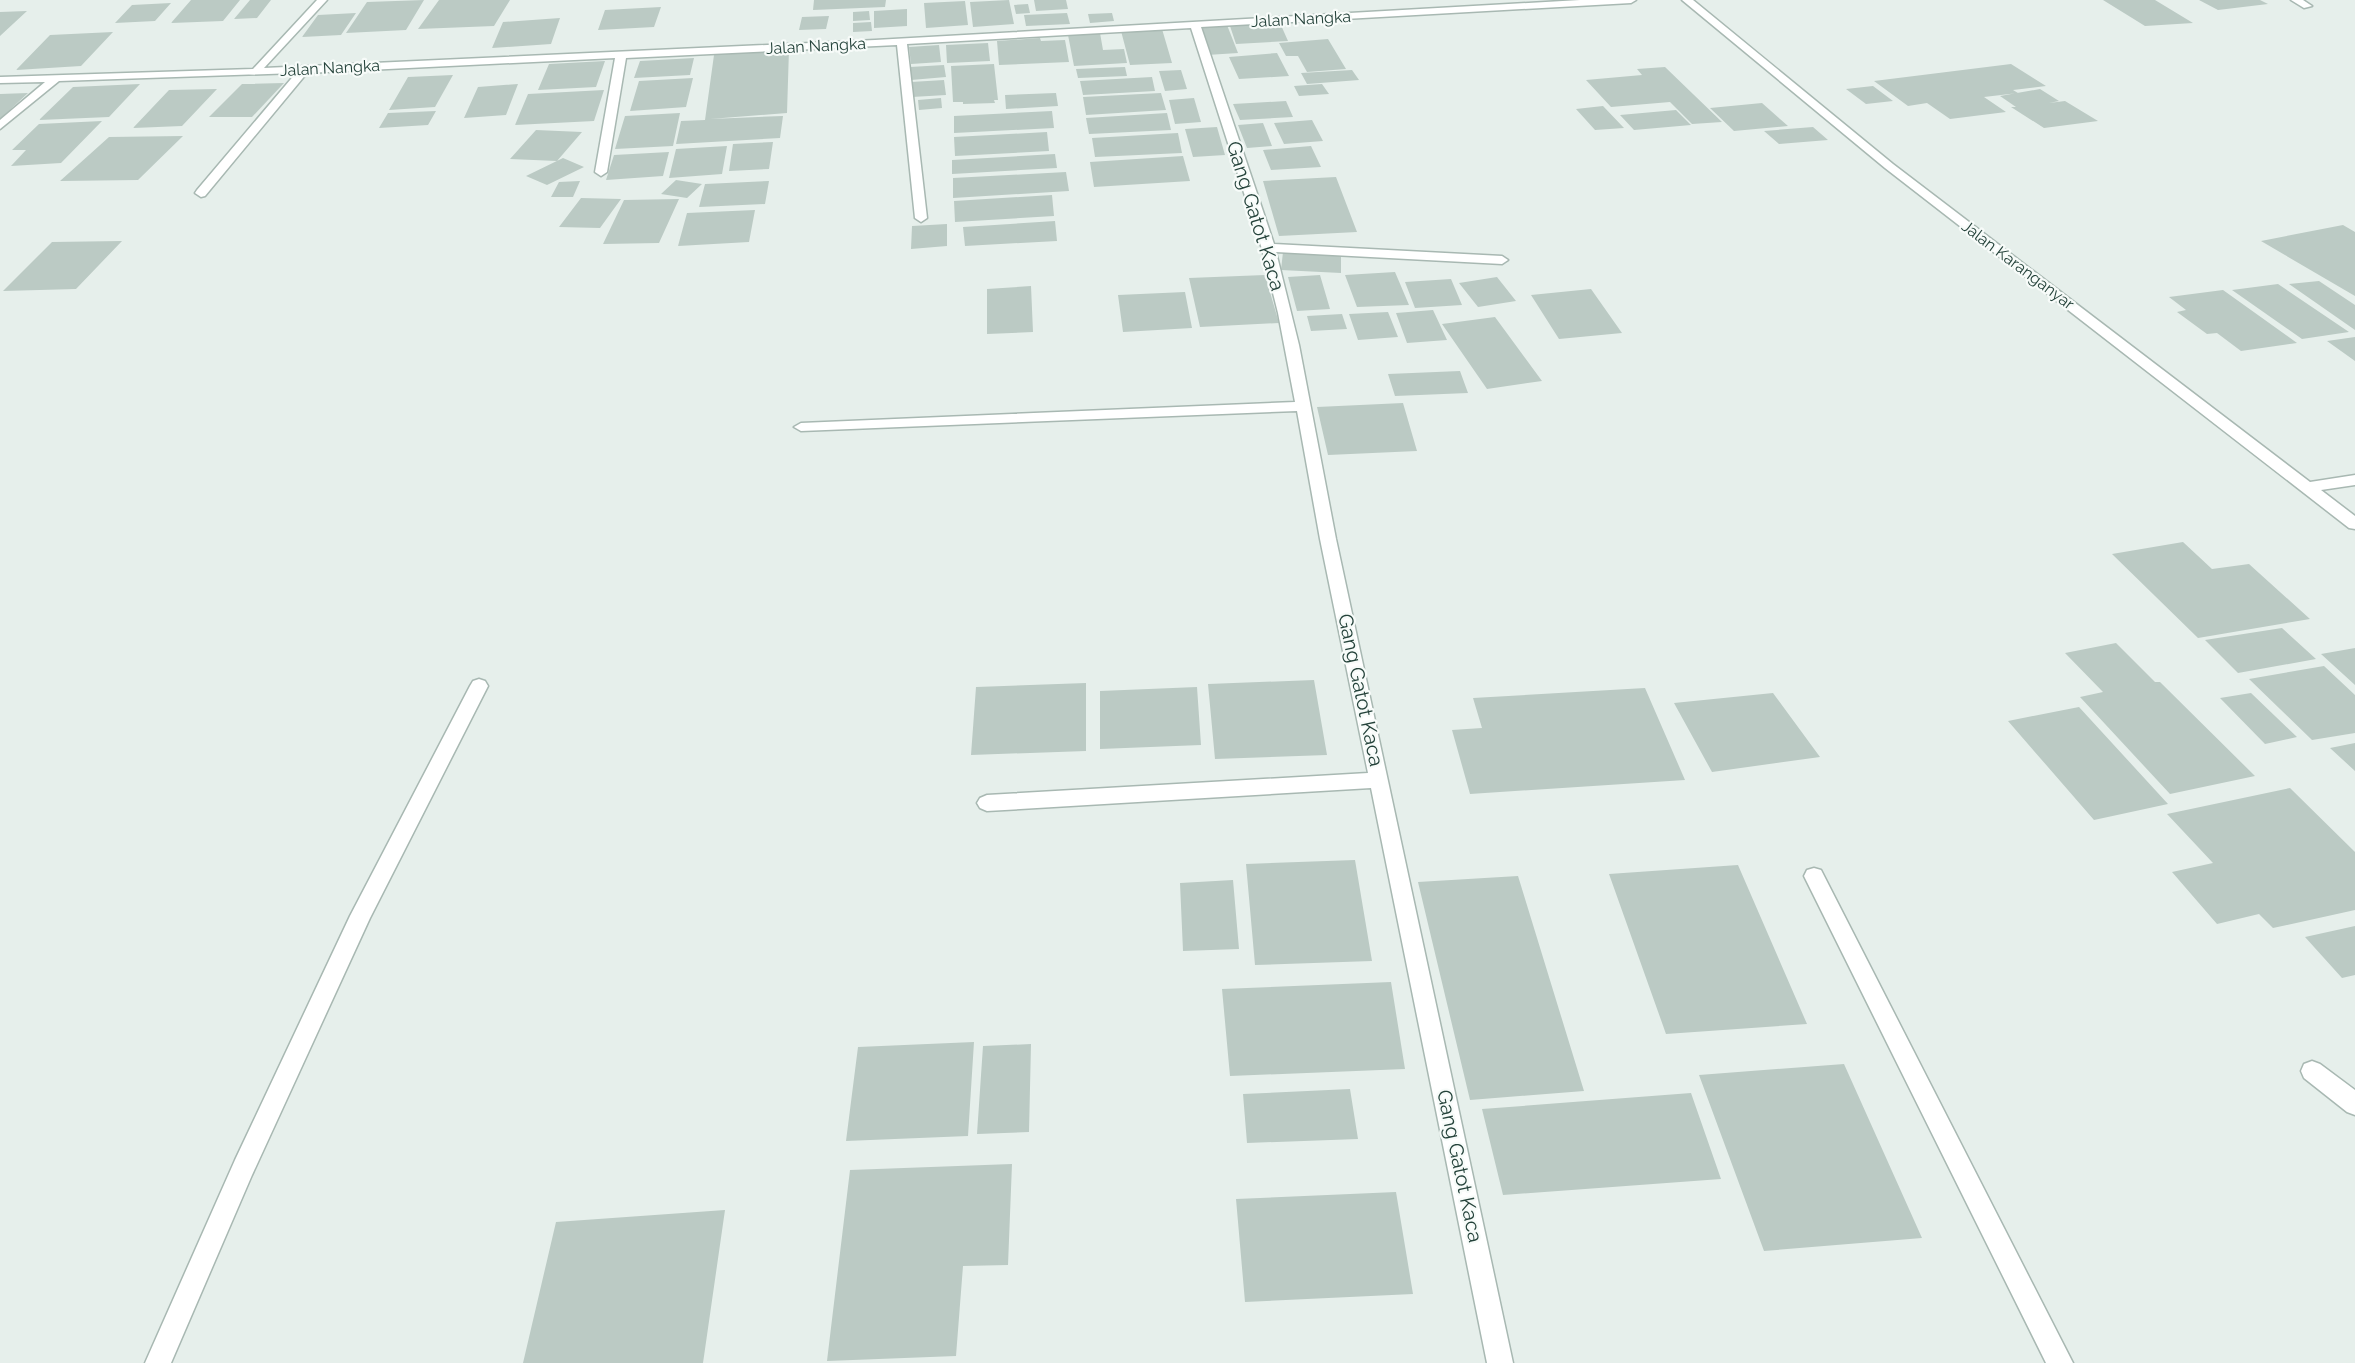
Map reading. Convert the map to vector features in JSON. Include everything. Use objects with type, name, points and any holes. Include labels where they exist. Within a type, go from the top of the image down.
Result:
[{"type":"street","points":[[256,72],[322,0]]},
{"type":"street","name":"Jalan Nangka","points":[[0,80],[256,72],[621,55],[1631,0]]},
{"type":"street","name":"Jalan Karanganyar","points":[[1687,0],[1888,165],[2355,524]]},
{"type":"street","points":[[2296,0],[2307,6]]},
{"type":"street","name":"Gang Gatot Kaca","points":[[1195,25],[1279,285],[1327,534],[1500,1363]]},
{"type":"street","points":[[902,41],[921,219]]},
{"type":"street","points":[[601,172],[621,55]]},
{"type":"street","points":[[201,193],[304,70]]},
{"type":"street","points":[[0,126],[55,79]]},
{"type":"street","points":[[1269,249],[1502,260]]},
{"type":"street","points":[[801,427],[1303,406]]},
{"type":"street","points":[[2308,487],[2355,480]]},
{"type":"street","points":[[158,1363],[243,1168],[360,916],[479,686]]},
{"type":"street","points":[[987,803],[1380,780]]},
{"type":"street","points":[[1814,876],[2060,1363]]},
{"type":"street","points":[[2312,1071],[2355,1104]]},
{"type":"building","points":[[191,0],[240,0],[223,21],[171,23]]},
{"type":"building","points":[[250,0],[271,0],[257,18],[234,19]]},
{"type":"building","points":[[424,0],[406,30],[346,33],[367,2]]},
{"type":"building","points":[[439,0],[510,0],[494,26],[418,29]]},
{"type":"building","points":[[814,0],[886,0],[885,7],[813,10]]},
{"type":"building","points":[[1009,0],[1014,24],[973,27],[970,2]]},
{"type":"building","points":[[1034,0],[1066,0],[1068,9],[1036,11]]},
{"type":"building","points":[[2103,0],[2155,0],[2193,23],[2145,26]]},
{"type":"building","points":[[2199,0],[2260,0],[2268,4],[2218,10]]},
{"type":"building","points":[[965,1],[968,25],[926,28],[924,3]]},
{"type":"building","points":[[171,3],[155,21],[115,23],[132,5]]},
{"type":"building","points":[[1028,4],[1030,13],[1016,14],[1014,5]]},
{"type":"building","points":[[661,7],[654,27],[598,30],[605,10]]},
{"type":"building","points":[[907,9],[907,26],[874,28],[874,11]]},
{"type":"building","points":[[27,11],[0,36],[0,12]]},
{"type":"building","points":[[869,11],[870,20],[853,21],[853,12]]},
{"type":"building","points":[[356,13],[341,35],[302,37],[318,15]]},
{"type":"building","points":[[1067,13],[1070,24],[1026,26],[1024,15]]},
{"type":"building","points":[[1112,13],[1114,21],[1090,23],[1088,14]]},
{"type":"building","points":[[829,16],[826,29],[799,30],[802,17]]},
{"type":"building","points":[[560,18],[551,44],[492,48],[503,22]]},
{"type":"building","points":[[871,22],[872,31],[853,32],[853,23]]},
{"type":"building","points":[[1280,23],[1288,41],[1236,44],[1230,26]]},
{"type":"building","points":[[1227,25],[1238,53],[1207,55],[1198,26]]},
{"type":"building","points":[[1162,29],[1172,63],[1130,65],[1121,31]]},
{"type":"building","points":[[113,32],[81,66],[16,70],[50,35]]},
{"type":"building","points":[[1100,33],[1103,50],[1124,49],[1127,63],[1074,66],[1068,35]]},
{"type":"building","points":[[1040,38],[1041,41],[1065,40],[1069,62],[999,65],[997,41]]},
{"type":"building","points":[[1328,39],[1346,69],[1307,72],[1298,56],[1286,56],[1279,43]]},
{"type":"building","points":[[988,43],[990,61],[947,63],[946,45]]},
{"type":"building","points":[[939,45],[941,62],[911,64],[909,47]]},
{"type":"building","points":[[789,49],[787,113],[710,119],[783,116],[780,138],[676,144],[681,121],[705,120],[714,55]]},
{"type":"building","points":[[1277,53],[1289,76],[1239,79],[1229,57]]},
{"type":"building","points":[[694,58],[690,75],[634,78],[640,61]]},
{"type":"building","points":[[605,61],[596,87],[538,90],[549,64]]},
{"type":"building","points":[[994,64],[998,100],[994,100],[995,103],[953,102],[951,66]]},
{"type":"building","points":[[2011,64],[2046,86],[2013,90],[2018,93],[1984,97],[2006,112],[1950,119],[1927,103],[1908,106],[1874,81]]},
{"type":"building","points":[[944,65],[946,77],[911,80],[910,67]]},
{"type":"building","points":[[1125,67],[1127,76],[1078,78],[1076,69]]},
{"type":"building","points":[[1665,67],[1722,122],[1692,124],[1670,102],[1611,107],[1586,80],[1642,75],[1637,69]]},
{"type":"building","points":[[1181,70],[1187,89],[1165,91],[1159,71]]},
{"type":"building","points":[[1352,70],[1359,80],[1307,84],[1301,73]]},
{"type":"building","points":[[453,75],[435,107],[389,110],[408,77]]},
{"type":"building","points":[[1152,77],[1155,91],[1083,95],[1080,81]]},
{"type":"building","points":[[693,78],[686,107],[630,111],[639,81]]},
{"type":"building","points":[[944,80],[946,95],[912,97],[911,82]]},
{"type":"building","points":[[284,83],[252,117],[209,117],[242,84]]},
{"type":"building","points":[[140,84],[109,117],[39,120],[73,87]]},
{"type":"building","points":[[518,84],[506,115],[464,118],[478,87]]},
{"type":"building","points":[[1322,84],[1329,94],[1299,96],[1294,86]]},
{"type":"building","points":[[1873,86],[1893,101],[1866,104],[1846,89]]},
{"type":"building","points":[[217,89],[182,126],[133,128],[169,90]]},
{"type":"building","points":[[2040,89],[2059,101],[2049,103],[2065,101],[2098,121],[2044,128],[2011,107],[2016,107],[2000,96]]},
{"type":"building","points":[[604,90],[594,121],[515,125],[528,94]]},
{"type":"building","points":[[28,93],[0,119],[0,94]]},
{"type":"building","points":[[1056,93],[1058,106],[1006,109],[1005,95]]},
{"type":"building","points":[[1161,93],[1166,110],[1086,115],[1083,97]]},
{"type":"building","points":[[941,98],[942,108],[919,110],[918,100]]},
{"type":"building","points":[[1194,98],[1201,122],[1175,124],[1169,100]]},
{"type":"building","points":[[1286,101],[1293,117],[1240,120],[1233,104]]},
{"type":"building","points":[[1762,103],[1788,126],[1734,131],[1710,108]]},
{"type":"building","points":[[1603,106],[1624,128],[1595,130],[1576,109]]},
{"type":"building","points":[[1676,110],[1691,125],[1634,130],[1620,115]]},
{"type":"building","points":[[436,111],[428,125],[379,128],[388,113]]},
{"type":"building","points":[[1052,111],[1054,128],[954,133],[954,116]]},
{"type":"building","points":[[680,113],[673,146],[615,149],[625,116]]},
{"type":"building","points":[[1167,113],[1171,130],[1089,134],[1086,118]]},
{"type":"building","points":[[1312,120],[1323,141],[1284,144],[1274,123]]},
{"type":"building","points":[[102,121],[61,163],[11,166],[26,150],[12,150],[39,124]]},
{"type":"building","points":[[1263,123],[1272,146],[1247,148],[1238,125]]},
{"type":"building","points":[[1217,127],[1225,155],[1193,157],[1185,129]]},
{"type":"building","points":[[1813,127],[1828,140],[1779,144],[1764,131]]},
{"type":"building","points":[[536,130],[582,132],[557,161],[510,159]]},
{"type":"building","points":[[1047,132],[1049,151],[955,156],[954,137]]},
{"type":"building","points":[[1178,133],[1182,153],[1095,157],[1092,138]]},
{"type":"building","points":[[183,136],[138,180],[60,181],[109,137]]},
{"type":"building","points":[[773,142],[769,169],[729,171],[733,144]]},
{"type":"building","points":[[727,146],[722,174],[669,178],[676,149]]},
{"type":"building","points":[[1311,146],[1321,167],[1271,170],[1263,150]]},
{"type":"building","points":[[669,152],[663,176],[606,180],[614,155]]},
{"type":"building","points":[[1055,154],[1057,168],[952,174],[952,160]]},
{"type":"building","points":[[1183,156],[1190,181],[1094,187],[1090,162]]},
{"type":"building","points":[[563,158],[584,167],[547,185],[526,176]]},
{"type":"building","points":[[1066,172],[1069,191],[953,198],[953,178]]},
{"type":"building","points":[[1336,177],[1357,232],[1279,236],[1263,181]]},
{"type":"building","points":[[676,180],[702,184],[687,198],[661,194]]},
{"type":"building","points":[[580,181],[573,197],[551,197],[559,182]]},
{"type":"building","points":[[769,181],[765,204],[699,207],[705,184]]},
{"type":"building","points":[[1052,195],[1054,216],[955,222],[954,201]]},
{"type":"building","points":[[581,198],[621,199],[600,228],[559,227]]},
{"type":"building","points":[[679,199],[659,243],[603,244],[624,200]]},
{"type":"building","points":[[755,210],[749,242],[678,246],[687,213]]},
{"type":"building","points":[[1055,221],[1057,241],[965,246],[963,227]]},
{"type":"building","points":[[947,224],[947,246],[911,249],[912,226]]},
{"type":"building","points":[[2343,225],[2355,232],[2355,296],[2261,241]]},
{"type":"building","points":[[122,241],[76,289],[3,291],[52,242]]},
{"type":"building","points":[[1283,252],[1341,255],[1341,273],[1281,270]]},
{"type":"building","points":[[1395,272],[1409,305],[1357,307],[1345,275]]},
{"type":"building","points":[[1265,275],[1279,323],[1200,327],[1189,278]]},
{"type":"building","points":[[1320,275],[1330,309],[1297,311],[1288,277]]},
{"type":"building","points":[[1497,277],[1516,301],[1478,307],[1459,283]]},
{"type":"building","points":[[1451,279],[1462,305],[1415,308],[1405,282]]},
{"type":"building","points":[[2319,281],[2355,305],[2355,330],[2289,284]]},
{"type":"building","points":[[2278,284],[2349,332],[2302,339],[2232,290]]},
{"type":"building","points":[[1031,286],[1033,332],[987,334],[987,289]]},
{"type":"building","points":[[1591,289],[1622,333],[1559,339],[1531,295]]},
{"type":"building","points":[[2223,290],[2297,343],[2241,351],[2217,333],[2207,334],[2177,312],[2186,310],[2169,297]]},
{"type":"building","points":[[1185,292],[1192,328],[1123,332],[1118,295]]},
{"type":"building","points":[[1433,310],[1447,340],[1407,343],[1396,313]]},
{"type":"building","points":[[1388,312],[1398,337],[1358,340],[1349,314]]},
{"type":"building","points":[[1342,314],[1347,329],[1311,331],[1307,316]]},
{"type":"building","points":[[1495,317],[1542,381],[1487,389],[1442,324]]},
{"type":"building","points":[[2355,337],[2355,361],[2327,341]]},
{"type":"building","points":[[1460,371],[1468,393],[1395,396],[1388,374]]},
{"type":"building","points":[[1403,403],[1417,451],[1328,455],[1317,407]]},
{"type":"building","points":[[2183,542],[2212,569],[2249,564],[2310,619],[2198,638],[2112,554]]},
{"type":"building","points":[[2282,628],[2316,659],[2238,673],[2205,640]]},
{"type":"building","points":[[2116,643],[2155,682],[2160,682],[2255,776],[2170,794],[2080,697],[2103,692],[2065,653]]},
{"type":"building","points":[[2355,648],[2355,685],[2321,654]]},
{"type":"building","points":[[2324,666],[2355,695],[2355,733],[2312,740],[2249,679]]},
{"type":"building","points":[[1314,680],[1327,755],[1215,759],[1208,684]]},
{"type":"building","points":[[1086,683],[1086,751],[971,755],[976,687]]},
{"type":"building","points":[[1197,687],[1201,745],[1100,749],[1100,691]]},
{"type":"building","points":[[1645,688],[1685,780],[1470,794],[1452,730],[1482,728],[1473,698]]},
{"type":"building","points":[[1773,693],[1820,757],[1712,772],[1674,703]]},
{"type":"building","points":[[2251,693],[2297,737],[2265,744],[2220,698]]},
{"type":"building","points":[[2079,707],[2168,804],[2094,820],[2008,721]]},
{"type":"building","points":[[2355,743],[2355,771],[2330,748]]},
{"type":"building","points":[[2290,788],[2355,852],[2355,910],[2273,928],[2259,914],[2217,924],[2172,872],[2213,863],[2167,814]]},
{"type":"building","points":[[1355,860],[1372,961],[1255,965],[1246,864]]},
{"type":"building","points":[[1738,865],[1807,1024],[1666,1034],[1609,874]]},
{"type":"building","points":[[1518,876],[1584,1091],[1470,1100],[1418,882]]},
{"type":"building","points":[[1233,880],[1239,949],[1183,951],[1180,883]]},
{"type":"building","points":[[2355,926],[2355,975],[2342,978],[2305,937]]},
{"type":"building","points":[[1391,982],[1405,1069],[1230,1076],[1222,989]]},
{"type":"building","points":[[974,1042],[968,1136],[846,1141],[858,1047]]},
{"type":"building","points":[[1031,1044],[1029,1132],[977,1134],[983,1046]]},
{"type":"building","points":[[1844,1064],[1922,1238],[1764,1251],[1699,1075]]},
{"type":"building","points":[[1350,1089],[1358,1139],[1247,1143],[1243,1094]]},
{"type":"building","points":[[1691,1093],[1721,1179],[1503,1195],[1482,1109]]},
{"type":"building","points":[[1012,1164],[1008,1265],[963,1266],[956,1356],[827,1361],[850,1170]]},
{"type":"building","points":[[1396,1192],[1413,1294],[1245,1302],[1236,1199]]},
{"type":"building","points":[[725,1210],[703,1363],[523,1363],[556,1222]]}]
